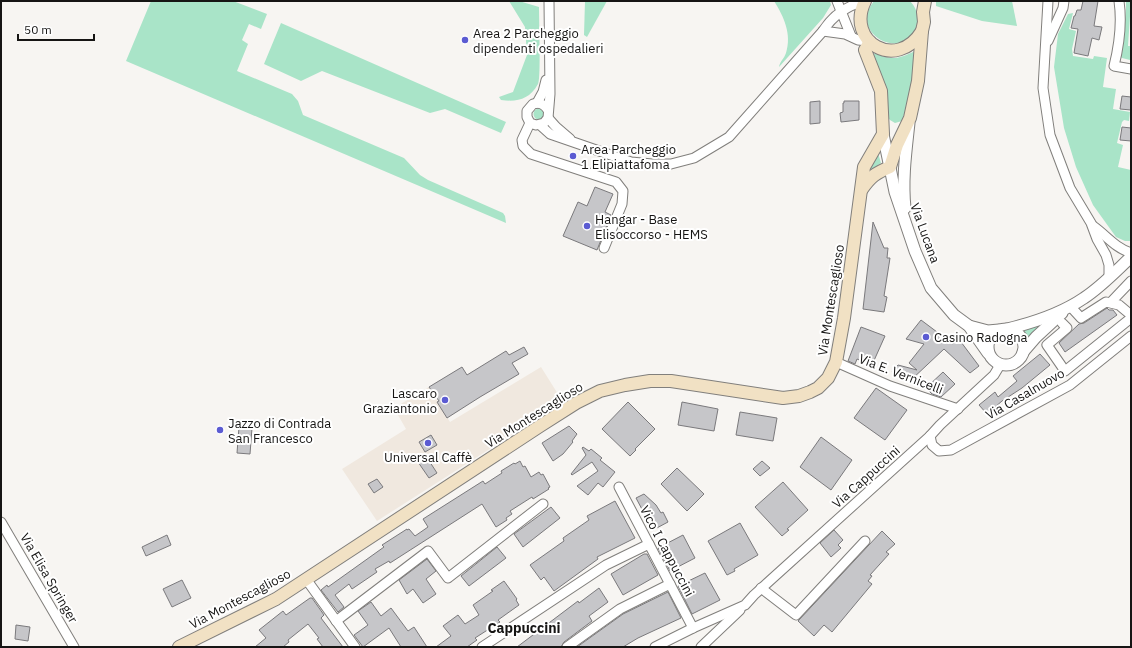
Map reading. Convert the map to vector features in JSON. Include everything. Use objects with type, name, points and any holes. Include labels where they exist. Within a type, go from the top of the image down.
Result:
[{"type":"main road","points":[[865,1],[860,16],[862,29],[869,41],[882,50],[895,51],[903,49],[917,40],[922,31]]},
{"type":"main road","points":[[861,190],[869,179],[876,173],[890,167],[897,145],[910,118],[918,82],[924,22],[922,5]]},
{"type":"main road","points":[[869,41],[865,50],[881,91],[883,134]]},
{"type":"main road","name":"Via Montescaglioso","points":[[179,647],[276,599],[540,426],[600,391],[650,381],[671,381],[783,398],[799,396],[818,388],[828,378],[836,362],[844,318],[864,167],[883,134]]},
{"type":"street","points":[[549,1],[550,94],[548,114],[544,123],[536,124],[522,140],[522,146],[532,154],[616,182],[623,191],[622,204],[604,248]]},
{"type":"street","points":[[837,1],[851,36]]},
{"type":"street","points":[[574,142],[556,127],[544,105],[537,103],[529,106],[527,117],[550,134],[631,162],[671,164],[694,158],[729,137],[823,31],[829,22],[841,11],[853,4],[865,1]]},
{"type":"street","points":[[1048,1],[1043,88],[1050,135],[1070,188],[1093,226],[1097,238],[1106,255],[1109,265],[1109,278]]},
{"type":"street","points":[[1045,48],[1063,8],[1064,1]]},
{"type":"street","points":[[1119,1],[1120,14],[1114,66],[1131,69]]},
{"type":"street","points":[[823,31],[851,36],[858,40],[869,41]]},
{"type":"street","points":[[537,103],[543,92],[549,62]]},
{"type":"street","points":[[907,226],[903,190],[910,118]]},
{"type":"street","name":"Via Lucana","points":[[883,134],[895,192],[915,251],[931,288],[954,315],[969,326],[988,353]]},
{"type":"street","points":[[1093,226],[1122,250],[1131,253]]},
{"type":"street","name":"Via Lucana","points":[[969,326],[988,331],[1027,325],[1085,298],[1131,257]]},
{"type":"street","points":[[1111,302],[1131,281]]},
{"type":"street","points":[[1062,323],[1067,328],[1047,345],[1065,372],[1131,317],[1119,305],[1111,302],[1106,302],[1081,318],[1070,306]]},
{"type":"street","name":"Via Lucana","points":[[1023,352],[1036,337],[1070,306]]},
{"type":"street","points":[[1003,329],[1016,332],[1023,343],[1023,352],[1020,358],[1012,365],[1000,365],[995,362],[988,353],[987,348],[989,339],[992,335],[1003,329]]},
{"type":"street","name":"Via Casalnuovo","points":[[930,436],[932,445],[939,451],[951,450],[1070,385],[1131,336]]},
{"type":"street","name":"Via E. Vernicelli","points":[[836,362],[890,386],[958,409]]},
{"type":"street","name":"Via Cappuccini","points":[[701,647],[761,588],[930,436],[994,375],[1000,365]]},
{"type":"street","name":"Vico I Cappuccini","points":[[619,487],[693,628]]},
{"type":"street","points":[[336,621],[428,551],[448,578],[543,504]]},
{"type":"street","name":"Via Elisa Springer","points":[[1,522],[74,647]]},
{"type":"street","points":[[761,588],[796,615],[865,541]]},
{"type":"street","points":[[482,647],[606,565],[649,544]]},
{"type":"street","points":[[306,579],[355,647]]},
{"type":"street","points":[[567,647],[620,609],[670,584]]},
{"type":"street","name":"Via Cappuccini","points":[[655,647],[745,605]]},
{"type":"shaded area","points":[[541,367],[563,402],[377,521],[342,469],[406,429],[394,408],[429,387],[450,422]]},
{"type":"green space","points":[[151,1],[233,1],[267,14],[261,29],[249,24],[242,40],[248,44],[237,71],[292,94],[298,101],[303,115],[404,158],[420,175],[428,180],[503,213],[506,223],[126,61]]},
{"type":"green space","points":[[509,1],[519,1],[539,7],[540,60],[538,84],[527,97],[512,101],[501,100],[499,97],[513,92],[527,55],[525,27]]},
{"type":"green space","points":[[585,1],[607,1],[587,37],[584,35]]},
{"type":"green space","points":[[774,1],[830,1],[831,5],[823,18],[779,67],[786,53],[788,39],[784,19]]},
{"type":"green space","points":[[874,1],[910,1],[918,18],[917,24],[911,36],[903,42],[892,43],[882,40],[873,34],[868,25],[867,13]]},
{"type":"green space","points":[[936,1],[1012,1],[1017,26],[982,21],[936,6]]},
{"type":"green space","points":[[1126,1],[1131,1],[1128,46],[1131,46],[1130,60],[1121,57]]},
{"type":"green space","points":[[1073,13],[1069,29],[1076,31],[1072,49],[1073,56],[1093,59],[1094,56],[1107,58],[1103,87],[1116,89],[1113,109],[1130,112],[1129,121],[1124,120],[1122,122],[1117,143],[1123,145],[1118,167],[1131,170],[1131,241],[1125,241],[1116,237],[1093,205],[1076,167],[1064,128],[1054,67],[1058,34],[1068,14]]},
{"type":"green space","points":[[281,23],[506,122],[501,133],[445,109],[430,113],[322,71],[301,81],[264,64]]},
{"type":"green space","points":[[915,51],[913,78],[907,104],[902,121],[895,123],[886,115],[872,54],[897,58]]},
{"type":"green space","points":[[537,109],[541,109],[543,110],[543,118],[537,119],[534,116],[534,112]]},
{"type":"green space","points":[[878,153],[881,163],[868,172]]},
{"type":"green space","points":[[1050,319],[1027,344],[1021,329]]},
{"type":"building","points":[[1083,1],[1098,1],[1094,26],[1102,27],[1099,40],[1092,38],[1088,56],[1074,53],[1078,29],[1071,28],[1074,16],[1077,10],[1081,10]]},
{"type":"building","points":[[1122,96],[1131,97],[1131,110],[1120,109]]},
{"type":"building","points":[[820,101],[820,123],[810,124],[810,102]]},
{"type":"building","points":[[844,101],[859,101],[859,120],[841,122],[840,113],[843,112]]},
{"type":"building","points":[[1122,127],[1131,128],[1131,141],[1120,140]]},
{"type":"building","name":"Hangar - Base Elisoccorso - HEMS","points":[[595,187],[613,194],[605,212],[611,215],[597,250],[563,236],[578,202],[587,206]]},
{"type":"building","points":[[873,222],[884,248],[888,248],[887,258],[890,258],[884,296],[887,297],[884,312],[863,309]]},
{"type":"building","points":[[1107,308],[1109,310],[1113,310],[1117,315],[1065,352],[1059,343],[1079,324],[1084,323]]},
{"type":"building","points":[[921,320],[953,344],[958,338],[979,366],[970,373],[944,349],[911,380],[892,372],[898,365],[917,370],[909,363],[924,344],[906,339]]},
{"type":"building","points":[[861,327],[885,336],[872,365],[857,359],[855,364],[848,361]]},
{"type":"building","points":[[524,347],[528,354],[512,363],[519,374],[447,418],[437,402],[439,401],[429,387],[462,367],[467,375],[506,351],[509,355]]},
{"type":"building","points":[[1040,354],[1050,365],[987,414],[979,405],[995,392],[998,397],[1017,381],[1013,376]]},
{"type":"building","points":[[943,372],[955,384],[941,397],[932,394],[926,388]]},
{"type":"building","points":[[876,388],[907,410],[885,440],[854,418]]},
{"type":"building","points":[[628,402],[655,429],[630,456],[602,429]]},
{"type":"building","points":[[682,402],[718,409],[714,431],[678,425]]},
{"type":"building","points":[[740,412],[777,418],[773,441],[736,435]]},
{"type":"building","points":[[569,426],[577,434],[572,441],[573,442],[563,454],[553,461],[542,443]]},
{"type":"building","points":[[239,427],[252,428],[250,454],[237,453]]},
{"type":"building","name":"Universal Caffè","points":[[431,435],[437,445],[425,452],[419,442]]},
{"type":"building","points":[[821,437],[852,460],[831,490],[800,467]]},
{"type":"building","points":[[583,447],[589,451],[591,449],[602,458],[600,460],[615,472],[603,487],[598,483],[588,495],[577,486],[598,471],[592,462],[572,475],[571,474],[586,455],[582,448]]},
{"type":"building","points":[[426,456],[437,473],[429,478],[418,462]]},
{"type":"building","points":[[520,461],[523,467],[525,466],[531,477],[539,472],[541,475],[543,474],[550,487],[533,499],[532,497],[510,511],[512,514],[506,518],[507,520],[496,527],[482,504],[390,563],[389,561],[375,569],[377,572],[352,589],[349,584],[335,595],[344,607],[338,612],[321,590],[327,585],[328,587],[384,547],[382,545],[407,529],[409,529],[415,536],[428,527],[423,519],[483,481],[485,484],[502,473],[501,471]]},
{"type":"building","points":[[762,461],[770,468],[760,476],[753,469]]},
{"type":"building","points":[[677,468],[704,494],[687,511],[661,484]]},
{"type":"building","points":[[377,479],[383,487],[374,493],[368,484]]},
{"type":"building","points":[[783,482],[808,510],[787,529],[789,530],[782,536],[755,507]]},
{"type":"building","points":[[644,494],[656,505],[661,513],[663,512],[668,522],[653,530],[636,498]]},
{"type":"building","points":[[615,501],[635,538],[597,557],[598,559],[554,591],[544,577],[541,580],[530,565],[564,541],[563,538],[589,520],[587,516]]},
{"type":"building","points":[[551,507],[560,518],[523,547],[514,534]]},
{"type":"building","points":[[740,523],[758,555],[734,569],[735,571],[727,575],[708,541]]},
{"type":"building","points":[[834,530],[843,540],[838,545],[841,548],[831,557],[820,543]]},
{"type":"building","points":[[882,531],[895,544],[886,552],[889,554],[870,575],[872,576],[868,581],[872,584],[832,632],[824,625],[814,636],[798,621]]},
{"type":"building","points":[[167,535],[171,545],[146,556],[142,547]]},
{"type":"building","points":[[683,535],[695,558],[670,571],[658,548]]},
{"type":"building","points":[[497,547],[506,558],[469,586],[461,576]]},
{"type":"building","points":[[644,554],[647,554],[658,575],[623,595],[611,574]]},
{"type":"building","points":[[427,559],[436,571],[426,579],[436,594],[423,603],[413,589],[407,594],[399,580]]},
{"type":"building","points":[[705,573],[720,600],[692,614],[678,586]]},
{"type":"building","points":[[182,580],[191,598],[172,607],[163,589]]},
{"type":"building","points":[[504,581],[517,599],[516,600],[519,605],[498,620],[500,622],[475,638],[477,640],[467,647],[436,647],[451,636],[443,626],[458,615],[465,624],[479,615],[473,605]]},
{"type":"building","points":[[599,588],[608,602],[589,616],[592,621],[564,642],[561,647],[517,647],[578,601],[579,603]]},
{"type":"building","points":[[668,592],[681,618],[638,638],[623,647],[577,647],[623,614]]},
{"type":"building","points":[[312,598],[324,615],[321,618],[343,647],[323,647],[317,639],[319,638],[308,624],[288,640],[289,642],[283,647],[255,647],[266,638],[259,630],[283,611],[286,615]]},
{"type":"building","points":[[371,602],[381,616],[391,608],[408,631],[414,627],[427,647],[401,647],[389,628],[363,647],[354,635],[368,625],[358,611]]},
{"type":"building","points":[[16,625],[30,627],[28,641],[15,639]]},
{"type":"place","name":"Area 2 Parcheggio dipendenti ospedalieri","points":[[465,40]]},
{"type":"place","name":"Area Parcheggio 1 Elipiattafoma","points":[[573,156]]},
{"type":"place","name":"Hangar - Base Elisoccorso - HEMS","points":[[587,226]]},
{"type":"place","name":"Casino Radogna","points":[[926,337]]},
{"type":"place","name":"Lascaro Graziantonio","points":[[445,400]]},
{"type":"place","name":"Jazzo di Contrada San Francesco","points":[[220,430]]},
{"type":"place","name":"Universal Caffè","points":[[428,443]]},
{"type":"district","name":"Cappuccini","points":[[524,628]]}]
